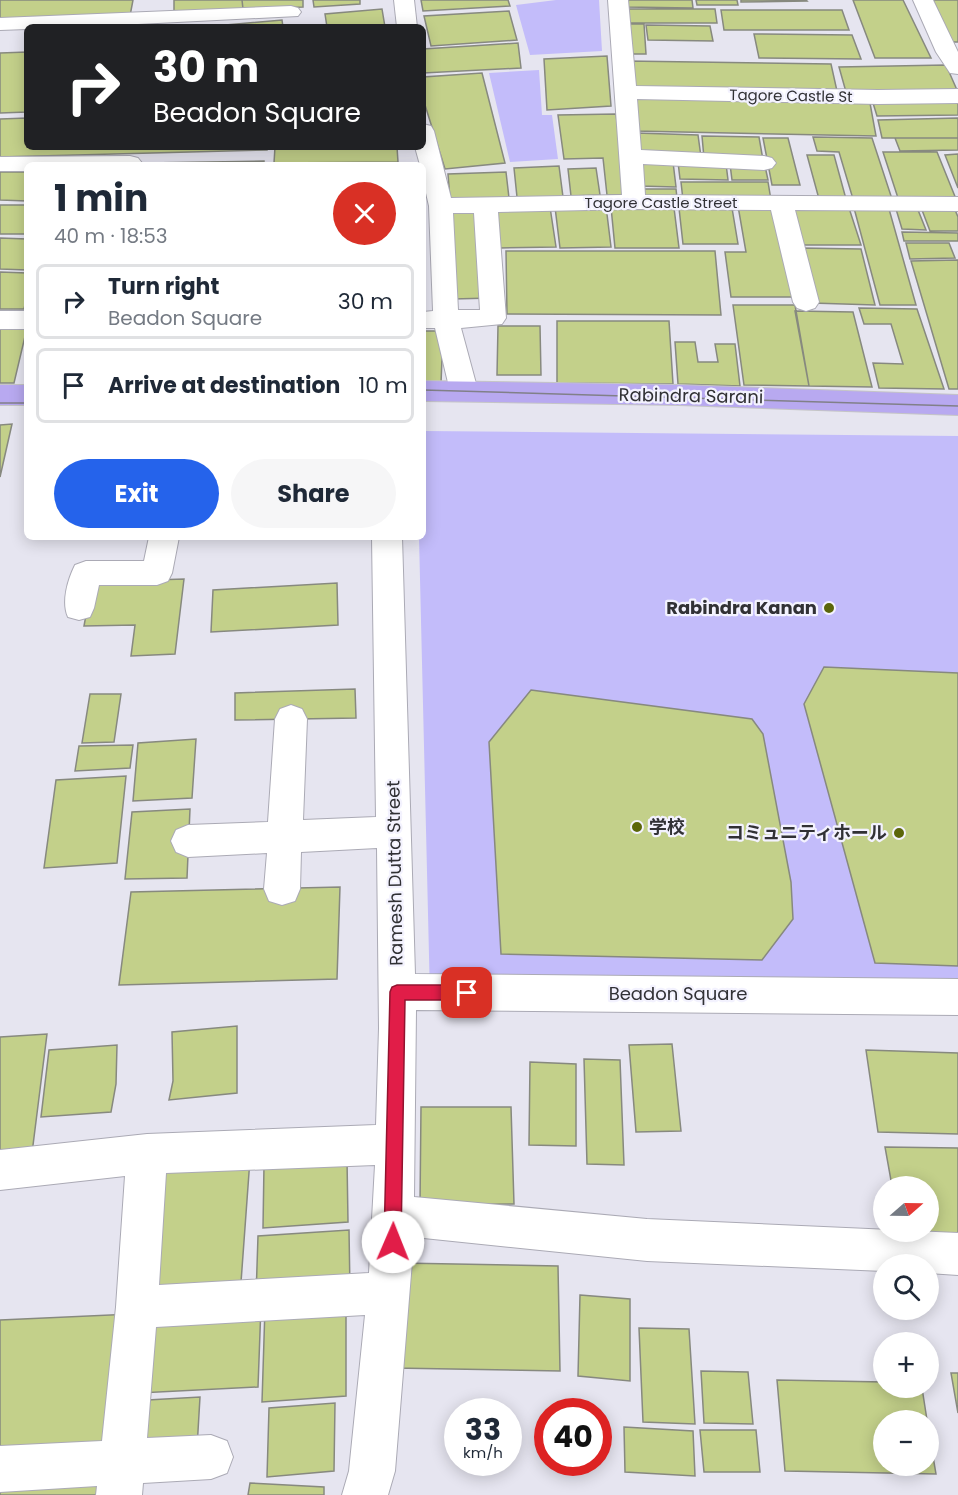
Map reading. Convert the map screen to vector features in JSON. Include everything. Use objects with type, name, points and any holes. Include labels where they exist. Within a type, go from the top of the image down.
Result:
[{"type":"main road","name":"Rabindra Sarani","points":[[426,391],[711,396],[958,405]]},
{"type":"main road","points":[[0,394],[24,394]]},
{"type":"street","points":[[404,0],[407,24]]},
{"type":"street","points":[[618,0],[634,202]]},
{"type":"street","points":[[923,0],[954,57]]},
{"type":"street","points":[[0,24],[156,9],[291,12]]},
{"type":"street","name":"Tagore Castle St","points":[[624,92],[878,97],[958,96]]},
{"type":"street","points":[[426,144],[441,206],[434,320],[464,391]]},
{"type":"street","points":[[631,156],[764,163]]},
{"type":"street","points":[[0,164],[24,164]]},
{"type":"street","name":"Tagore Castle Street","points":[[441,206],[634,202],[958,204]]},
{"type":"street","points":[[781,202],[806,302]]},
{"type":"street","points":[[434,320],[493,318],[486,205]]},
{"type":"street","points":[[0,320],[24,320]]},
{"type":"street","points":[[79,608],[86,573],[157,573],[163,540]]},
{"type":"street","name":"Ramesh Dutta Street","points":[[365,1495],[372,1471],[393,1215],[397,992],[387,540]]},
{"type":"street","points":[[282,889],[291,719]]},
{"type":"street","points":[[188,841],[394,832]]},
{"type":"street","name":"Beadon Square","points":[[397,992],[958,997]]},
{"type":"street","points":[[0,1170],[147,1154],[394,1144]]},
{"type":"street","points":[[121,1479],[137,1307],[147,1154]]},
{"type":"street","points":[[393,1215],[647,1240],[958,1254]]},
{"type":"street","points":[[137,1307],[388,1293]]},
{"type":"street","points":[[0,1469],[121,1479],[212,1457]]},
{"type":"shaded area","points":[[556,0],[599,0],[602,51],[530,55],[516,5]]},
{"type":"shaded area","points":[[539,70],[542,115],[552,115],[558,159],[510,162],[489,73]]},
{"type":"shaded area","points":[[426,431],[958,436],[958,1007],[430,997],[419,540],[426,540]]},
{"type":"building","points":[[0,0],[133,0],[130,16],[0,18]]},
{"type":"building","points":[[174,0],[242,0],[243,9],[174,12]]},
{"type":"building","points":[[242,0],[303,0],[303,7],[243,9]]},
{"type":"building","points":[[313,0],[360,0],[360,4],[314,7]]},
{"type":"building","points":[[421,0],[508,0],[510,6],[423,11]]},
{"type":"building","points":[[623,0],[692,0],[693,8],[624,7]]},
{"type":"building","points":[[696,0],[737,0],[738,5],[697,5]]},
{"type":"building","points":[[741,0],[806,0],[807,1],[741,2]]},
{"type":"building","points":[[853,0],[903,0],[931,58],[875,58]]},
{"type":"building","points":[[933,0],[958,0],[958,42],[952,42]]},
{"type":"building","points":[[382,9],[384,24],[327,24],[325,14]]},
{"type":"building","points":[[625,9],[715,9],[717,23],[627,23]]},
{"type":"building","points":[[721,10],[842,10],[849,30],[724,30]]},
{"type":"building","points":[[509,11],[517,40],[431,46],[424,16]]},
{"type":"building","points":[[282,20],[283,24],[237,24]]},
{"type":"building","points":[[623,24],[644,24],[646,54],[627,54]]},
{"type":"building","points":[[646,25],[710,26],[713,41],[648,40]]},
{"type":"building","points":[[754,34],[852,35],[861,59],[759,58]]},
{"type":"building","points":[[518,43],[521,68],[426,73],[426,49]]},
{"type":"building","points":[[24,52],[24,112],[0,113],[0,53]]},
{"type":"building","points":[[607,56],[611,106],[547,110],[544,59]]},
{"type":"building","points":[[626,61],[831,64],[837,91],[628,87]]},
{"type":"building","points":[[946,65],[957,90],[846,92],[839,67]]},
{"type":"building","points":[[482,73],[505,163],[445,169],[426,108],[426,77]]},
{"type":"building","points":[[631,97],[870,103],[876,136],[635,131]]},
{"type":"building","points":[[958,102],[958,115],[877,116],[873,103]]},
{"type":"building","points":[[616,114],[626,195],[607,195],[603,158],[564,159],[558,115]]},
{"type":"building","points":[[24,118],[24,150],[267,150],[0,157],[0,119]]},
{"type":"building","points":[[958,118],[958,138],[882,138],[878,120]]},
{"type":"building","points":[[636,133],[698,135],[701,157],[637,153]]},
{"type":"building","points":[[702,136],[759,137],[763,160],[704,158]]},
{"type":"building","points":[[813,137],[872,138],[892,199],[853,199],[839,152],[817,151]]},
{"type":"building","points":[[763,138],[788,138],[800,185],[772,185]]},
{"type":"building","points":[[895,138],[958,138],[958,150],[900,151]]},
{"type":"building","points":[[275,150],[397,150],[398,162],[274,162]]},
{"type":"building","points":[[883,152],[937,152],[956,199],[898,198]]},
{"type":"building","points":[[958,154],[958,188],[945,155]]},
{"type":"building","points":[[807,155],[834,155],[846,199],[819,199]]},
{"type":"building","points":[[638,160],[673,162],[676,187],[639,186]]},
{"type":"building","points":[[264,161],[264,162],[206,162]]},
{"type":"building","points":[[678,162],[726,164],[728,180],[680,179]]},
{"type":"building","points":[[730,164],[765,166],[768,180],[732,180]]},
{"type":"building","points":[[559,166],[563,197],[517,197],[514,168]]},
{"type":"building","points":[[596,168],[600,195],[571,196],[568,169]]},
{"type":"building","points":[[0,172],[24,172],[24,201],[0,200]]},
{"type":"building","points":[[506,172],[509,198],[450,199],[448,174]]},
{"type":"building","points":[[681,182],[768,182],[771,200],[683,200]]},
{"type":"building","points":[[638,189],[676,189],[677,198],[640,198]]},
{"type":"building","points":[[0,205],[24,205],[24,234],[0,234]]},
{"type":"building","points":[[606,206],[611,247],[560,248],[555,207]]},
{"type":"building","points":[[738,206],[777,206],[796,297],[731,297],[725,252],[746,252]]},
{"type":"building","points":[[550,207],[556,247],[500,248],[497,208]]},
{"type":"building","points":[[611,207],[674,208],[679,248],[615,248]]},
{"type":"building","points":[[791,207],[849,208],[861,245],[800,245]]},
{"type":"building","points":[[679,208],[732,208],[738,244],[683,244]]},
{"type":"building","points":[[854,208],[889,209],[916,305],[880,305]]},
{"type":"building","points":[[896,209],[918,210],[926,230],[902,229]]},
{"type":"building","points":[[922,210],[955,210],[958,217],[958,231],[930,231]]},
{"type":"building","points":[[482,212],[491,298],[453,299],[448,213]]},
{"type":"building","points":[[902,232],[958,233],[958,241],[904,241]]},
{"type":"building","points":[[0,238],[24,239],[24,270],[0,269]]},
{"type":"building","points":[[906,243],[949,243],[955,258],[910,259]]},
{"type":"building","points":[[800,248],[861,249],[875,305],[812,303]]},
{"type":"building","points":[[506,251],[715,251],[721,315],[507,314]]},
{"type":"building","points":[[958,260],[958,389],[949,389],[911,261]]},
{"type":"building","points":[[0,272],[24,273],[24,309],[0,309]]},
{"type":"building","points":[[733,305],[795,305],[809,386],[744,385]]},
{"type":"building","points":[[859,308],[917,309],[944,389],[879,388],[873,363],[903,364],[891,324],[864,324]]},
{"type":"building","points":[[795,311],[853,312],[872,387],[809,386]]},
{"type":"building","points":[[557,321],[669,321],[673,384],[557,383]]},
{"type":"building","points":[[498,326],[540,326],[541,375],[497,375]]},
{"type":"building","points":[[0,327],[24,328],[24,341],[14,383],[0,383]]},
{"type":"building","points":[[426,331],[443,331],[441,384],[426,384]]},
{"type":"building","points":[[675,342],[695,342],[698,362],[718,362],[715,344],[735,344],[740,386],[678,384]]},
{"type":"building","points":[[12,424],[0,477],[0,425]]},
{"type":"building","points":[[184,579],[175,654],[131,656],[135,625],[84,626],[92,582]]},
{"type":"building","points":[[337,583],[338,625],[211,632],[213,590]]},
{"type":"building","name":"コミュニティホール","points":[[824,667],[958,673],[958,966],[875,963],[804,704]]},
{"type":"building","points":[[355,689],[356,718],[235,720],[235,693]]},
{"type":"building","name":"学校","points":[[531,690],[752,719],[763,734],[791,882],[793,919],[762,960],[501,954],[489,742]]},
{"type":"building","points":[[90,694],[121,694],[114,742],[82,743]]},
{"type":"building","points":[[196,739],[192,798],[133,801],[138,743]]},
{"type":"building","points":[[133,745],[130,768],[75,771],[79,746]]},
{"type":"building","points":[[126,776],[117,863],[44,868],[56,780]]},
{"type":"building","points":[[190,809],[187,878],[125,879],[132,812]]},
{"type":"building","points":[[340,887],[337,979],[119,985],[131,892]]},
{"type":"building","points":[[237,1026],[237,1093],[169,1100],[173,1081],[172,1032]]},
{"type":"building","points":[[47,1034],[31,1161],[0,1164],[0,1037]]},
{"type":"building","points":[[672,1044],[681,1131],[636,1132],[629,1045]]},
{"type":"building","points":[[117,1045],[116,1084],[111,1112],[41,1117],[49,1050]]},
{"type":"building","points":[[866,1050],[958,1053],[958,1134],[878,1132]]},
{"type":"building","points":[[584,1059],[620,1060],[624,1165],[587,1164]]},
{"type":"building","points":[[530,1062],[576,1064],[576,1146],[529,1145]]},
{"type":"building","points":[[421,1107],[511,1107],[514,1204],[420,1205]]},
{"type":"building","points":[[885,1147],[958,1148],[958,1241],[939,1238],[939,1176],[890,1176]]},
{"type":"building","points":[[250,1159],[240,1296],[146,1299],[161,1162]]},
{"type":"building","points":[[347,1159],[348,1222],[263,1228],[264,1165]]},
{"type":"building","points":[[349,1230],[350,1291],[256,1297],[258,1236]]},
{"type":"building","points":[[400,1263],[558,1266],[560,1371],[394,1368]]},
{"type":"building","points":[[580,1295],[630,1299],[630,1381],[578,1376]]},
{"type":"building","points":[[346,1303],[346,1396],[262,1402],[265,1308]]},
{"type":"building","points":[[261,1305],[258,1387],[139,1393],[147,1311]]},
{"type":"building","points":[[132,1314],[117,1457],[0,1463],[0,1320]]},
{"type":"building","points":[[639,1328],[689,1329],[695,1424],[643,1422]]},
{"type":"building","points":[[701,1371],[748,1372],[753,1424],[704,1423]]},
{"type":"building","points":[[951,1373],[958,1373],[958,1413]]},
{"type":"building","points":[[777,1380],[873,1382],[873,1398],[924,1398],[925,1410],[873,1410],[873,1473],[785,1471]]},
{"type":"building","points":[[200,1397],[197,1448],[126,1453],[130,1401]]},
{"type":"building","points":[[335,1403],[334,1471],[267,1477],[269,1408]]},
{"type":"building","points":[[624,1427],[693,1431],[695,1476],[625,1472]]},
{"type":"building","points":[[700,1430],[756,1430],[760,1472],[704,1472]]},
{"type":"building","points":[[117,1468],[114,1495],[0,1495],[0,1474]]},
{"type":"building","points":[[250,1483],[324,1487],[324,1495],[248,1495]]},
{"type":"tram line","points":[[426,390],[958,406]]},
{"type":"tram line","points":[[0,403],[24,403]]},
{"type":"place","name":"Rabindra Kanan","points":[[829,608]]},
{"type":"place","name":"学校","points":[[637,827]]},
{"type":"place","name":"コミュニティホール","points":[[899,833]]},
{"type":"route","points":[[393,1242],[397,992],[467,993]]}]
